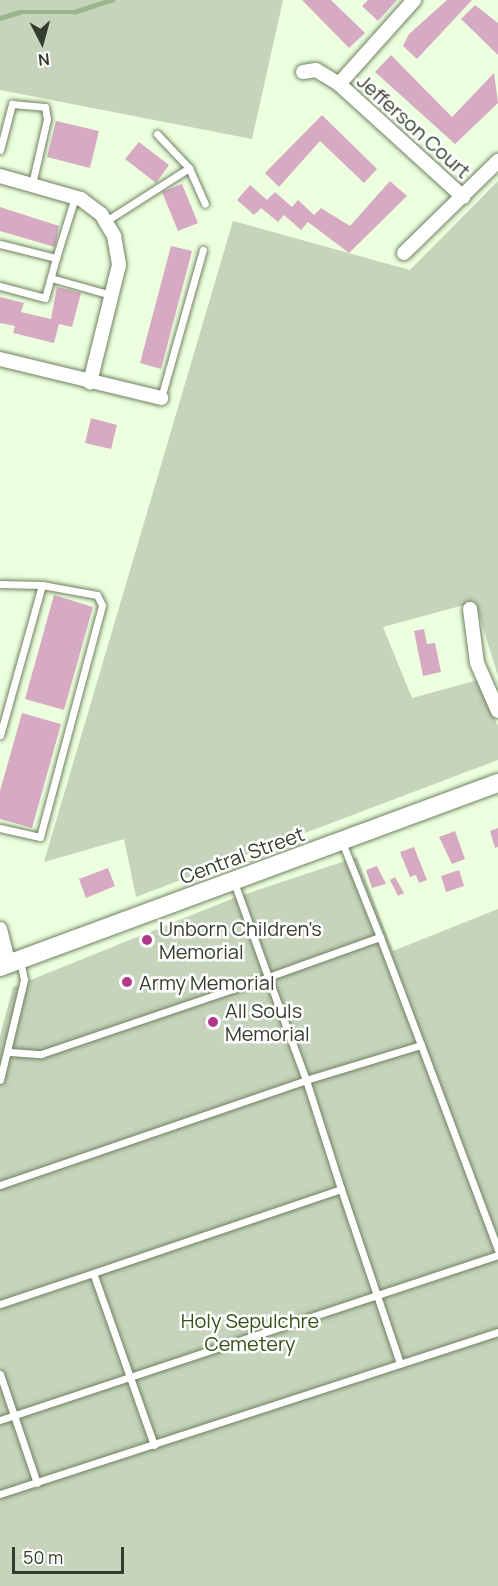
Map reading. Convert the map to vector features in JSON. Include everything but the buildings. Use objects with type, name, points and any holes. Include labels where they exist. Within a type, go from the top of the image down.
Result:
[{"type":"main road","name":"Central Street","points":[[10,963],[498,783]]},
{"type":"street","points":[[339,84],[414,0]]},
{"type":"street","name":"Jefferson Court","points":[[303,72],[316,70],[339,84],[463,197]]},
{"type":"street","points":[[404,253],[498,161]]},
{"type":"street","points":[[0,176],[75,197],[106,221],[119,255],[90,382]]},
{"type":"street","points":[[0,359],[161,398]]},
{"type":"street","points":[[471,609],[477,663],[498,711]]},
{"type":"street","points":[[0,928],[10,963]]},
{"type":"lane","points":[[0,150],[12,104],[45,107],[47,119],[32,184]]},
{"type":"lane","points":[[157,134],[189,168],[205,204]]},
{"type":"lane","points":[[106,221],[189,168]]},
{"type":"lane","points":[[0,286],[45,298],[75,197]]},
{"type":"lane","points":[[0,244],[56,258]]},
{"type":"lane","points":[[161,398],[203,250]]},
{"type":"lane","points":[[51,278],[111,295]]},
{"type":"lane","points":[[0,584],[42,585],[98,595],[102,605],[40,837],[0,828]]},
{"type":"lane","points":[[0,735],[42,585]]},
{"type":"lane","points":[[342,842],[498,1250]]},
{"type":"lane","points":[[234,882],[306,1080],[400,1363]]},
{"type":"lane","points":[[10,1052],[41,1054],[380,937]]},
{"type":"lane","points":[[0,1080],[10,1052],[24,980],[10,963]]},
{"type":"lane","points":[[0,1185],[306,1080],[421,1045]]},
{"type":"lane","points":[[0,1304],[341,1189]]},
{"type":"lane","points":[[0,1420],[498,1255]]},
{"type":"lane","points":[[93,1273],[154,1445]]},
{"type":"lane","points":[[0,1494],[498,1332]]},
{"type":"lane","points":[[0,1374],[38,1483]]},
{"type":"green space","points":[[0,0],[283,0],[252,139],[0,90]]},
{"type":"green space","points":[[498,181],[498,676],[475,602],[383,627],[412,698],[478,680],[498,726],[498,760],[136,897],[124,839],[44,862],[233,221],[410,270]]},
{"type":"green space","name":"Holy Sepulchre Cemetery","points":[[357,857],[393,951],[498,909],[498,1586],[0,1586],[0,1036],[13,987],[234,898]]},
{"type":"waterway","points":[[0,18],[20,12],[74,12],[112,0]]},
{"type":"place","name":"Unborn Children's Memorial","points":[[147,940]]},
{"type":"place","name":"Army Memorial","points":[[127,982]]},
{"type":"place","name":"All Souls Memorial","points":[[213,1022]]}]
